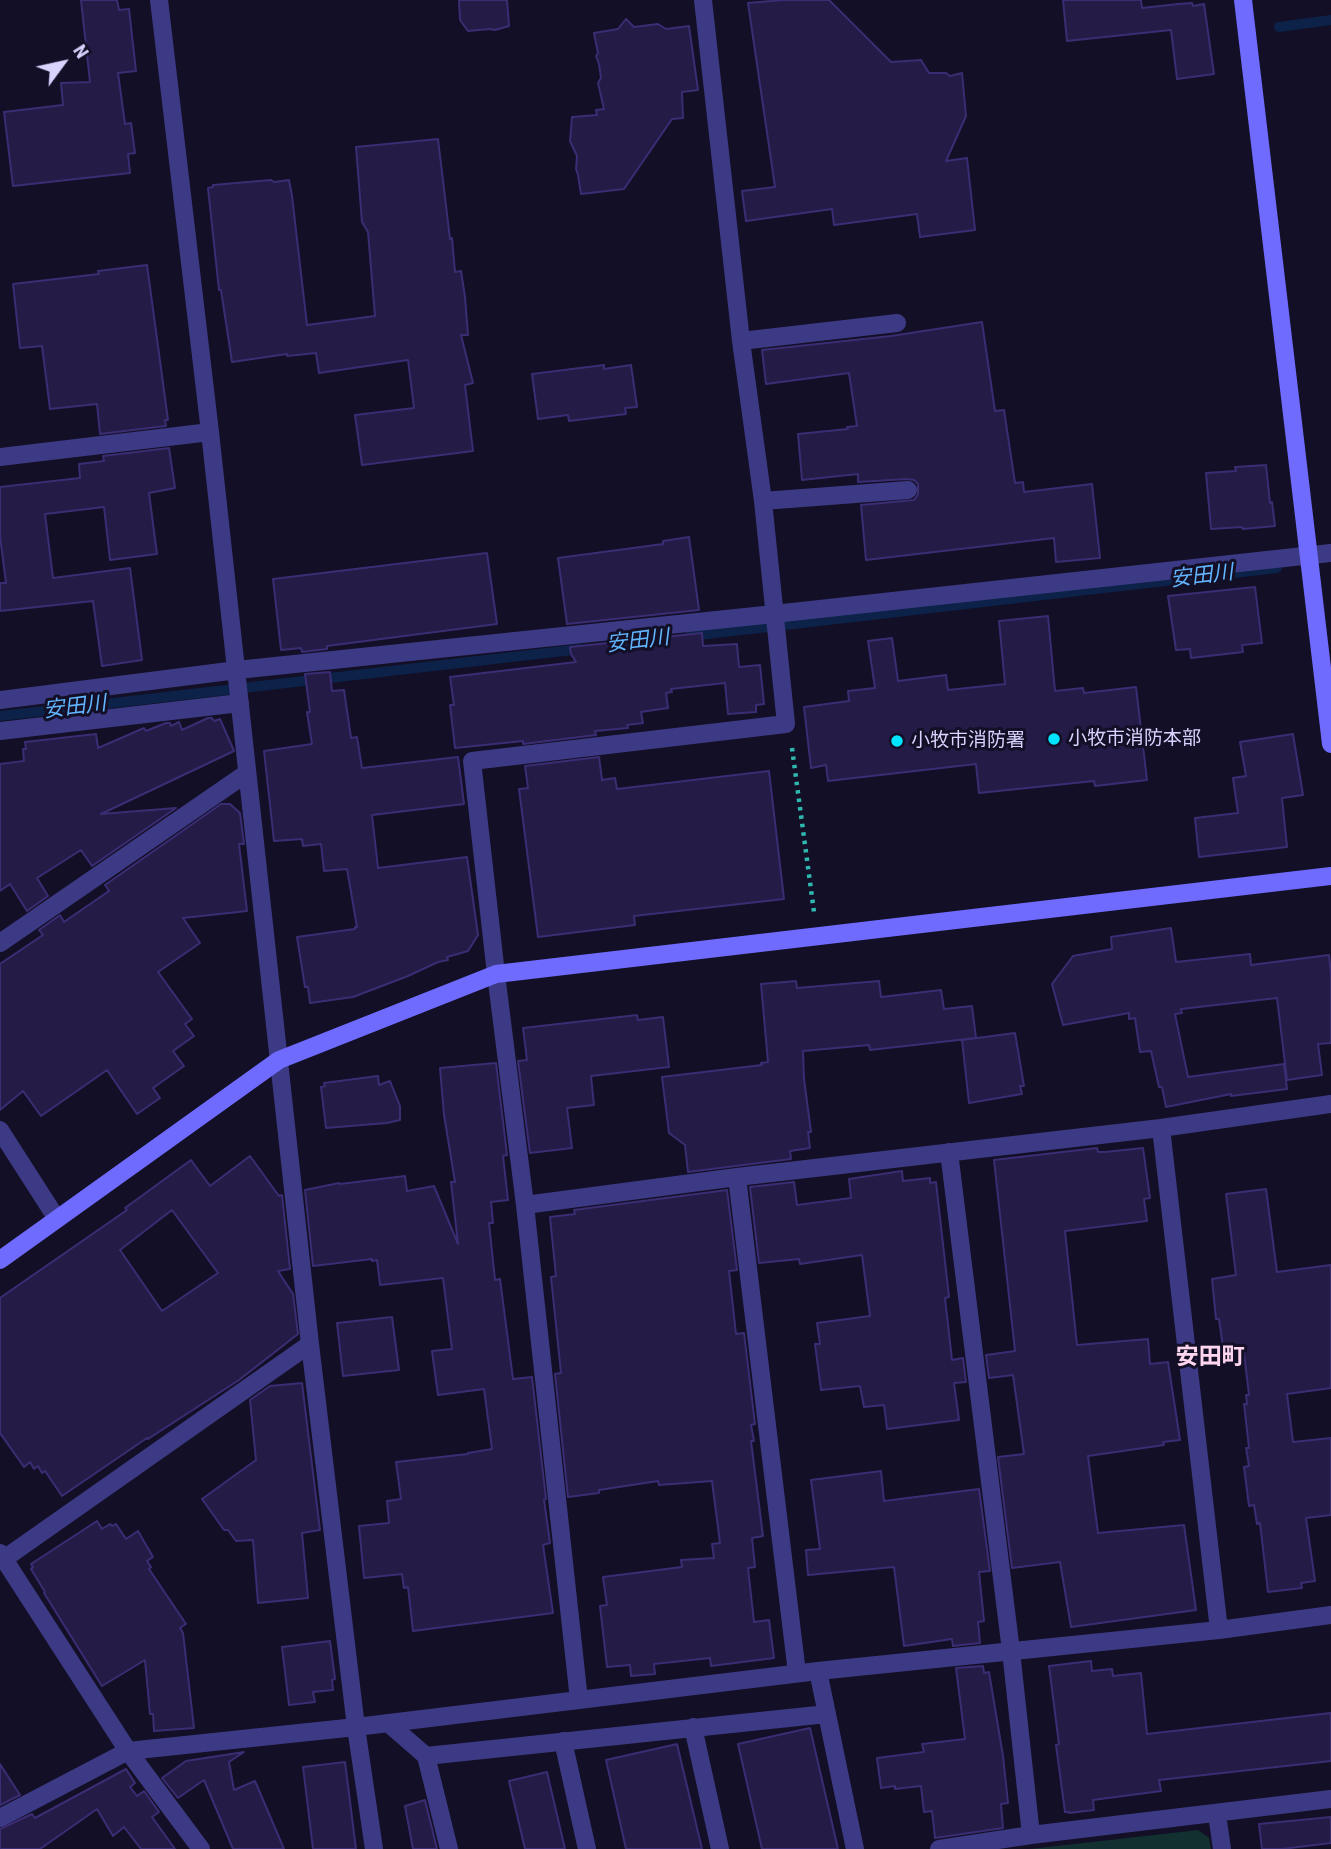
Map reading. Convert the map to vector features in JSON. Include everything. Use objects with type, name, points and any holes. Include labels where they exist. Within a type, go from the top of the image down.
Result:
[{"type":"street","points":[[159,0],[237,670],[310,1343],[356,1727],[374,1849]]},
{"type":"street","points":[[579,1700],[525,1205],[472,761],[786,724],[763,501],[741,341],[703,0]]},
{"type":"street","points":[[1243,0],[1308,555],[1326,660],[1331,744]]},
{"type":"street","points":[[741,341],[897,323]]},
{"type":"street","points":[[0,457],[210,432]]},
{"type":"street","points":[[763,501],[908,490]]},
{"type":"street","points":[[240,703],[9,730],[7,699],[237,670],[1331,552]]},
{"type":"street","points":[[95,688],[98,720]]},
{"type":"street","points":[[53,693],[58,724]]},
{"type":"street","points":[[0,943],[247,773]]},
{"type":"street","points":[[0,1260],[279,1060],[496,974],[1331,876]]},
{"type":"street","points":[[525,1205],[737,1177],[1161,1128],[1331,1104]]},
{"type":"street","points":[[1161,1128],[1219,1630]]},
{"type":"street","points":[[0,1130],[57,1219]]},
{"type":"street","points":[[950,1152],[1031,1835]]},
{"type":"street","points":[[737,1177],[797,1673]]},
{"type":"street","points":[[201,1849],[128,1751],[2,1556],[310,1343]]},
{"type":"street","points":[[0,1818],[128,1751],[356,1727],[797,1673],[1219,1630],[1331,1615]]},
{"type":"street","points":[[818,1671],[855,1849]]},
{"type":"street","points":[[426,1756],[827,1714]]},
{"type":"street","points":[[388,1723],[426,1756],[449,1849]]},
{"type":"street","points":[[694,1727],[720,1849]]},
{"type":"street","points":[[563,1741],[587,1849]]},
{"type":"street","points":[[939,1849],[1031,1835],[1331,1799]]},
{"type":"street","points":[[1217,1814],[1222,1849]]},
{"type":"path","points":[[786,724],[792,741],[817,938]]},
{"type":"green space","points":[[1198,1830],[1209,1838],[1211,1849],[1030,1849]]},
{"type":"building","points":[[81,0],[117,0],[119,10],[129,9],[136,71],[118,73],[125,124],[131,123],[135,153],[128,154],[130,173],[13,186],[4,112],[63,105],[61,83],[90,82]]},
{"type":"building","points":[[459,0],[507,0],[509,26],[495,30],[468,31],[460,20]]},
{"type":"building","points":[[829,0],[891,62],[921,60],[929,73],[946,73],[950,76],[962,73],[966,116],[946,161],[967,158],[975,230],[920,237],[917,214],[834,225],[832,209],[746,221],[742,191],[775,187],[748,3]]},
{"type":"building","points":[[1063,0],[1141,0],[1142,8],[1204,4],[1214,74],[1177,79],[1171,30],[1067,41]]},
{"type":"building","points":[[626,19],[634,27],[658,24],[666,29],[689,26],[698,90],[682,92],[683,118],[672,119],[624,189],[581,194],[576,169],[577,156],[570,141],[572,117],[597,115],[596,110],[604,109],[598,83],[601,78],[594,33],[618,29]]},
{"type":"building","points":[[438,139],[455,272],[461,271],[465,297],[468,335],[461,335],[473,383],[465,385],[473,451],[362,465],[355,415],[414,408],[408,360],[319,373],[316,353],[232,362],[219,290],[208,188],[213,185],[289,180],[307,325],[375,316],[368,232],[362,222],[356,147]]},
{"type":"building","points":[[147,265],[168,420],[165,420],[166,426],[100,434],[97,404],[50,409],[42,346],[20,348],[13,284],[99,274],[98,271]]},
{"type":"building","points":[[982,322],[995,411],[1004,410],[1015,483],[1023,482],[1024,492],[1092,484],[1100,558],[1056,562],[1054,538],[866,560],[861,505],[914,500],[918,494],[918,484],[907,479],[858,482],[858,474],[802,480],[798,434],[857,426],[849,373],[766,384],[762,350],[891,336]]},
{"type":"building","points":[[604,365],[604,369],[631,365],[637,407],[625,408],[626,414],[569,421],[568,415],[538,419],[532,374]]},
{"type":"building","points":[[169,448],[175,488],[149,493],[157,554],[110,560],[104,507],[45,514],[53,578],[130,568],[142,660],[102,666],[93,601],[0,611],[0,583],[6,583],[0,536],[0,487],[80,478],[79,464],[104,461],[103,456]]},
{"type":"building","points":[[1266,465],[1275,526],[1211,529],[1206,473],[1236,471],[1235,467]]},
{"type":"building","points":[[689,537],[699,610],[567,624],[558,558],[663,544],[663,541]]},
{"type":"building","points":[[487,553],[497,624],[327,646],[327,649],[302,652],[301,648],[281,650],[273,579]]},
{"type":"building","points":[[1255,587],[1262,643],[1242,645],[1243,652],[1191,658],[1190,649],[1176,650],[1168,596]]},
{"type":"building","points":[[1048,616],[1055,691],[1083,688],[1084,693],[1136,687],[1147,780],[1095,786],[1094,781],[979,793],[976,764],[828,781],[826,765],[811,768],[804,707],[849,701],[848,691],[875,688],[868,641],[892,638],[898,681],[946,675],[948,690],[1005,684],[999,621]]},
{"type":"building","points":[[702,633],[703,646],[737,644],[739,667],[760,665],[764,704],[756,705],[756,712],[728,714],[725,683],[671,689],[672,692],[666,693],[668,708],[641,712],[643,723],[627,725],[628,728],[523,744],[523,741],[455,748],[450,677],[576,662],[570,647]]},
{"type":"building","points":[[330,672],[332,691],[344,690],[351,738],[357,737],[362,768],[458,757],[464,804],[372,815],[378,868],[467,857],[478,935],[468,951],[447,957],[448,960],[353,997],[310,1003],[297,937],[357,927],[347,869],[324,871],[321,844],[303,846],[302,839],[274,841],[264,751],[312,744],[305,674]]},
{"type":"building","points":[[208,718],[214,721],[220,719],[234,751],[101,814],[176,808],[92,866],[81,850],[37,878],[48,896],[27,911],[10,884],[0,891],[0,764],[24,761],[25,742],[96,734],[98,748],[144,728],[146,731],[166,723],[171,726],[179,722],[182,730]]},
{"type":"building","points":[[1293,734],[1303,795],[1282,798],[1287,847],[1199,857],[1195,818],[1238,813],[1233,778],[1246,776],[1240,742]]},
{"type":"building","points":[[599,757],[602,780],[615,778],[617,789],[769,771],[784,899],[634,916],[635,925],[538,937],[519,789],[528,788],[525,766]]},
{"type":"building","points":[[221,804],[230,804],[240,813],[244,844],[239,844],[247,911],[183,918],[200,943],[158,972],[192,1019],[185,1024],[194,1036],[173,1051],[184,1066],[153,1088],[160,1098],[137,1114],[107,1070],[41,1116],[23,1091],[0,1110],[0,964],[43,935],[39,930],[60,915],[64,922],[109,891],[105,885]]},
{"type":"building","points":[[1171,928],[1176,962],[1250,954],[1251,965],[1329,955],[1331,1043],[1318,1044],[1322,1075],[1287,1080],[1277,998],[1181,1009],[1182,1013],[1175,1014],[1188,1077],[1284,1064],[1287,1089],[1231,1094],[1166,1107],[1151,1051],[1140,1052],[1135,1018],[1129,1019],[1129,1013],[1063,1025],[1052,984],[1073,956],[1112,949],[1111,937]]},
{"type":"building","points":[[796,981],[797,988],[879,981],[881,997],[941,990],[944,1009],[972,1006],[976,1038],[870,1050],[869,1045],[803,1051],[811,1132],[808,1132],[810,1148],[790,1151],[791,1159],[688,1172],[685,1145],[669,1133],[662,1077],[762,1065],[761,1063],[768,1062],[761,984]]},
{"type":"building","points":[[637,1015],[638,1020],[663,1017],[669,1067],[591,1076],[594,1105],[567,1108],[572,1148],[530,1153],[518,1061],[527,1060],[523,1028]]},
{"type":"building","points":[[1015,1033],[1024,1086],[1020,1086],[1022,1094],[969,1103],[962,1040]]},
{"type":"building","points":[[496,1063],[507,1155],[503,1156],[508,1200],[491,1202],[493,1223],[489,1223],[495,1280],[500,1279],[513,1379],[532,1377],[550,1543],[543,1545],[553,1613],[413,1631],[408,1587],[404,1588],[402,1574],[364,1578],[359,1526],[389,1523],[387,1501],[401,1499],[396,1462],[492,1449],[484,1389],[438,1395],[432,1351],[452,1349],[443,1278],[380,1285],[377,1260],[313,1266],[305,1190],[339,1183],[405,1176],[407,1191],[434,1186],[458,1244],[451,1182],[455,1182],[444,1115],[440,1068]]},
{"type":"building","points":[[378,1076],[379,1085],[390,1081],[400,1106],[400,1120],[326,1128],[321,1087],[325,1086],[324,1083]]},
{"type":"building","points":[[1097,1148],[1098,1152],[1105,1152],[1143,1148],[1150,1198],[1144,1199],[1147,1221],[1065,1231],[1077,1345],[1148,1339],[1150,1364],[1168,1362],[1180,1440],[1163,1442],[1164,1445],[1088,1456],[1098,1533],[1184,1525],[1196,1610],[1071,1627],[1060,1562],[1012,1568],[998,1457],[1024,1454],[1013,1375],[989,1378],[986,1355],[1015,1351],[994,1160]]},
{"type":"building","points":[[250,1156],[279,1196],[282,1195],[290,1269],[278,1271],[293,1294],[298,1334],[239,1380],[62,1496],[45,1471],[42,1473],[38,1466],[34,1469],[30,1462],[24,1467],[0,1433],[0,1298],[127,1210],[125,1208],[191,1160],[210,1186]],"holes":[[[172,1210],[218,1273],[162,1311],[120,1250]]]},
{"type":"building","points":[[902,1171],[903,1181],[930,1178],[930,1183],[936,1182],[949,1297],[945,1298],[952,1360],[963,1358],[966,1382],[954,1383],[959,1420],[887,1429],[884,1405],[864,1407],[860,1386],[821,1390],[815,1344],[820,1344],[817,1323],[870,1316],[862,1255],[800,1264],[799,1259],[759,1263],[750,1187],[794,1182],[797,1205],[851,1198],[849,1179]]},
{"type":"building","points":[[1266,1189],[1277,1272],[1331,1265],[1331,1388],[1287,1394],[1293,1442],[1331,1438],[1331,1515],[1306,1518],[1315,1581],[1301,1583],[1302,1588],[1268,1592],[1260,1523],[1257,1524],[1254,1505],[1249,1506],[1244,1467],[1249,1466],[1244,1404],[1247,1404],[1246,1395],[1249,1395],[1243,1345],[1223,1347],[1219,1319],[1216,1319],[1212,1279],[1236,1275],[1226,1194]]},
{"type":"building","points":[[727,1190],[737,1270],[729,1271],[736,1334],[744,1333],[755,1424],[751,1425],[754,1441],[751,1441],[763,1536],[752,1538],[755,1567],[748,1568],[754,1622],[769,1620],[774,1658],[711,1666],[710,1658],[654,1664],[655,1674],[631,1676],[630,1665],[607,1667],[600,1606],[607,1605],[603,1577],[682,1567],[681,1560],[714,1558],[712,1544],[720,1543],[712,1481],[659,1485],[658,1481],[568,1497],[555,1374],[561,1373],[551,1277],[556,1276],[550,1217],[575,1214],[574,1210]]},
{"type":"building","points":[[392,1317],[399,1370],[343,1376],[337,1323]]},
{"type":"building","points":[[302,1383],[320,1530],[302,1533],[308,1598],[258,1603],[253,1540],[236,1541],[228,1530],[224,1530],[202,1499],[256,1460],[250,1400],[270,1386]]},
{"type":"building","points":[[881,1471],[884,1501],[979,1489],[990,1571],[979,1572],[984,1621],[978,1622],[980,1643],[953,1646],[952,1639],[904,1646],[894,1567],[808,1575],[806,1550],[820,1549],[811,1480]]},
{"type":"building","points":[[97,1521],[102,1529],[116,1524],[126,1539],[138,1531],[153,1557],[147,1561],[151,1567],[149,1569],[186,1624],[180,1628],[183,1633],[194,1728],[154,1731],[145,1660],[102,1686],[31,1569],[31,1564]]},
{"type":"building","points":[[330,1641],[335,1679],[332,1680],[333,1690],[313,1692],[315,1702],[289,1705],[282,1647]]},
{"type":"building","points":[[1091,1661],[1092,1671],[1112,1669],[1113,1676],[1141,1673],[1147,1734],[1331,1713],[1331,1761],[1159,1780],[1161,1791],[1093,1800],[1094,1810],[1065,1812],[1049,1666]]},
{"type":"building","points":[[983,1666],[984,1673],[989,1672],[1003,1756],[1008,1803],[1001,1804],[1003,1828],[935,1838],[932,1811],[924,1812],[921,1786],[881,1788],[877,1758],[924,1752],[922,1744],[965,1739],[956,1668]]},
{"type":"building","points":[[810,1728],[838,1849],[762,1849],[738,1744]]},
{"type":"building","points":[[677,1744],[702,1849],[626,1849],[606,1760]]},
{"type":"building","points":[[244,1752],[229,1762],[234,1790],[255,1781],[284,1849],[233,1849],[204,1780],[178,1798],[162,1778],[186,1761]]},
{"type":"building","points":[[345,1762],[356,1849],[313,1849],[303,1767]]},
{"type":"building","points":[[0,1764],[20,1795],[0,1805]]},
{"type":"building","points":[[126,1769],[135,1783],[130,1787],[137,1796],[144,1791],[159,1812],[152,1817],[175,1849],[141,1849],[124,1827],[113,1836],[97,1809],[40,1849],[0,1849],[0,1829],[32,1814],[35,1818]]},
{"type":"building","points":[[547,1772],[565,1849],[525,1849],[509,1781]]},
{"type":"building","points":[[425,1800],[437,1849],[413,1849],[405,1806]]},
{"type":"building","points":[[1331,1817],[1331,1843],[1262,1849],[1259,1824]]},
{"type":"waterway","points":[[1279,27],[1331,20]]},
{"type":"waterway","name":"安田川","points":[[690,636],[1277,568]]},
{"type":"waterway","name":"安田川","points":[[0,716],[581,649]]},
{"type":"place","name":"小牧市消防本部","points":[[1054,739]]},
{"type":"place","name":"小牧市消防署","points":[[897,741]]},
{"type":"district","name":"安田町","points":[[1210,1358]]}]
